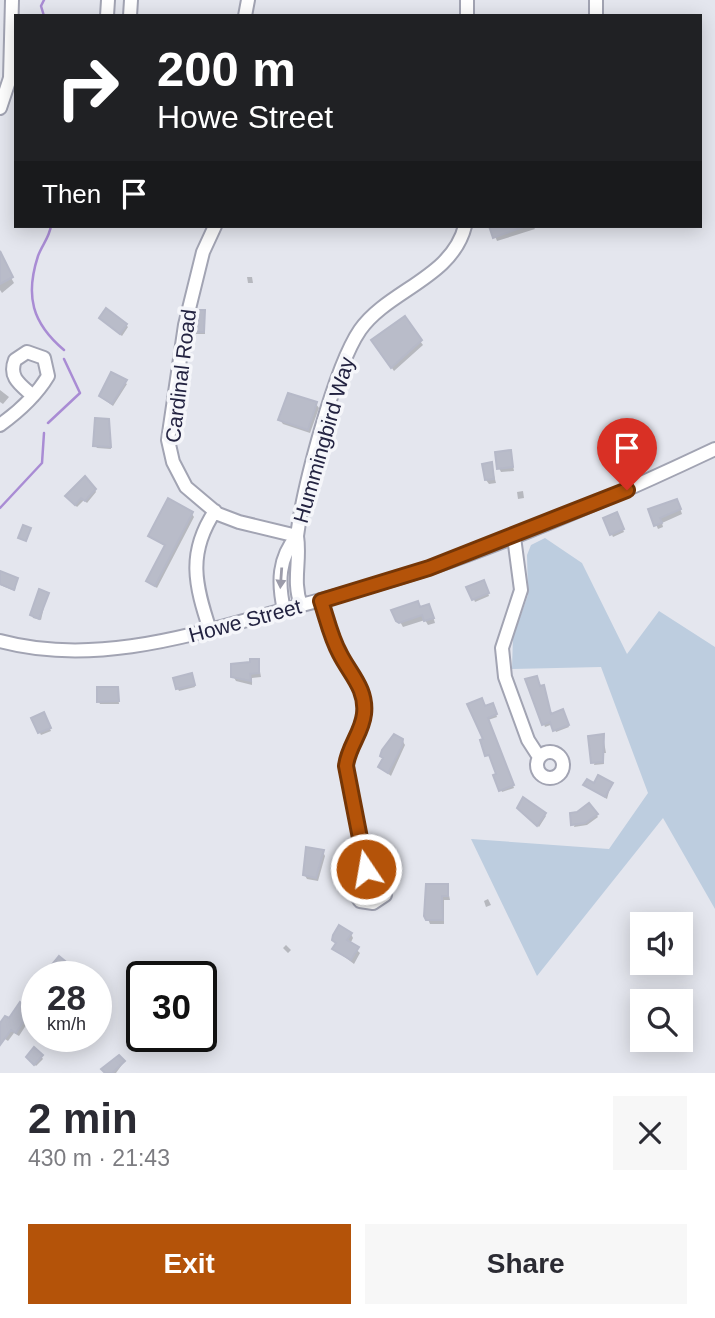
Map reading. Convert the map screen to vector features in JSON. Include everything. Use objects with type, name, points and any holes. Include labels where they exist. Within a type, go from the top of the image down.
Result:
[{"type":"street","points":[[0,108],[10,78],[13,54],[12,0]]},
{"type":"street","name":"Cardinal Road","points":[[214,228],[203,252],[185,325],[168,440],[173,462],[186,487],[215,511],[239,522],[297,536]]},
{"type":"street","name":"Hummingbird Way","points":[[301,605],[296,590],[299,549],[297,536],[310,474],[351,346],[371,318],[449,256],[464,228]]},
{"type":"street","points":[[0,425],[33,396]]},
{"type":"street","name":"Howe Street","points":[[0,640],[83,650],[131,647],[321,601],[429,568],[514,537],[607,499],[715,449]]},
{"type":"street","points":[[210,630],[195,564],[200,537],[215,511]]},
{"type":"street","name":"Hummingbird Way","points":[[284,610],[280,575],[288,550],[297,536]]},
{"type":"street","points":[[514,537],[521,590],[502,648],[505,677],[528,740],[539,757]]},
{"type":"street","points":[[321,601],[334,641],[357,679],[364,699],[363,719],[349,750],[346,766],[366,869]]},
{"type":"shaded area","points":[[545,538],[582,563],[627,654],[659,611],[715,647],[715,909],[663,818],[537,976],[471,839],[609,849],[648,793],[601,667],[512,669],[513,637],[528,595],[527,555],[531,545]]},
{"type":"building","points":[[490,228],[520,228],[493,238]]},
{"type":"building","points":[[0,251],[13,277],[0,284]]},
{"type":"building","points":[[106,308],[127,324],[120,334],[99,318]]},
{"type":"building","points":[[198,310],[205,310],[204,332],[193,332]]},
{"type":"building","points":[[405,316],[422,340],[391,368],[371,340]]},
{"type":"building","points":[[111,372],[127,380],[112,404],[99,396]]},
{"type":"building","points":[[288,393],[317,402],[308,430],[278,420]]},
{"type":"building","points":[[95,418],[109,419],[111,447],[93,446]]},
{"type":"building","points":[[511,450],[513,467],[497,469],[495,452]]},
{"type":"building","points":[[492,462],[494,479],[485,480],[482,464]]},
{"type":"building","points":[[85,476],[96,489],[85,501],[81,498],[75,505],[65,496]]},
{"type":"building","points":[[168,498],[193,512],[155,586],[146,581],[165,545],[148,536]]},
{"type":"building","points":[[677,499],[681,509],[660,518],[662,523],[654,526],[648,509]]},
{"type":"building","points":[[617,512],[624,529],[610,535],[603,518]]},
{"type":"building","points":[[23,525],[31,528],[26,541],[18,538]]},
{"type":"building","points":[[0,571],[18,578],[14,590],[0,584]]},
{"type":"building","points":[[484,580],[489,593],[472,600],[466,587]]},
{"type":"building","points":[[39,589],[49,593],[39,619],[30,615]]},
{"type":"building","points":[[418,601],[420,607],[429,604],[434,618],[424,621],[422,615],[399,623],[396,621],[391,610]]},
{"type":"building","points":[[250,659],[259,659],[259,673],[250,674],[251,681],[231,677],[231,664],[250,662]]},
{"type":"building","points":[[192,673],[195,685],[176,689],[173,678]]},
{"type":"building","points":[[537,676],[540,686],[544,685],[551,714],[563,709],[569,725],[553,731],[550,722],[542,725],[525,679]]},
{"type":"building","points":[[97,687],[118,687],[119,701],[97,702]]},
{"type":"building","points":[[482,698],[485,706],[493,703],[497,714],[488,718],[514,785],[499,791],[493,775],[496,774],[489,755],[485,756],[480,740],[483,739],[467,704]]},
{"type":"building","points":[[44,712],[51,728],[38,733],[31,718]]},
{"type":"building","points":[[394,734],[403,739],[402,746],[388,773],[378,767],[383,758],[380,756],[382,750]]},
{"type":"building","points":[[604,734],[603,762],[591,763],[588,736]]},
{"type":"building","points":[[598,775],[613,783],[605,797],[583,785],[587,779],[594,783]]},
{"type":"building","points":[[523,797],[546,813],[537,826],[517,808]]},
{"type":"building","points":[[589,803],[598,814],[585,823],[571,825],[570,813],[577,812]]},
{"type":"building","points":[[306,847],[324,850],[316,878],[303,875]]},
{"type":"building","points":[[426,884],[448,884],[448,896],[442,896],[443,920],[426,920],[424,916]]},
{"type":"building","points":[[339,925],[352,933],[347,940],[359,947],[351,960],[332,949],[336,943],[332,940],[333,935]]},
{"type":"building","points":[[21,1003],[21,1025],[16,1033],[11,1030],[0,1045],[0,1023],[5,1016],[9,1018]]},
{"type":"building","points":[[30,1052],[40,1052],[43,1055],[34,1065],[26,1057]]},
{"type":"building","points":[[119,1055],[125,1061],[112,1073],[105,1073],[101,1069]]},
{"type":"waterway","points":[[43,14],[41,6],[44,0]]},
{"type":"waterway","points":[[50,228],[34,270],[32,296],[38,319],[64,350]]},
{"type":"waterway","points":[[48,423],[80,393],[64,359]]},
{"type":"waterway","points":[[0,508],[42,463],[44,433]]},
{"type":"route","points":[[366,869],[346,766],[349,750],[363,719],[364,699],[357,679],[340,655],[321,601],[429,568],[514,537],[627,490]]}]
